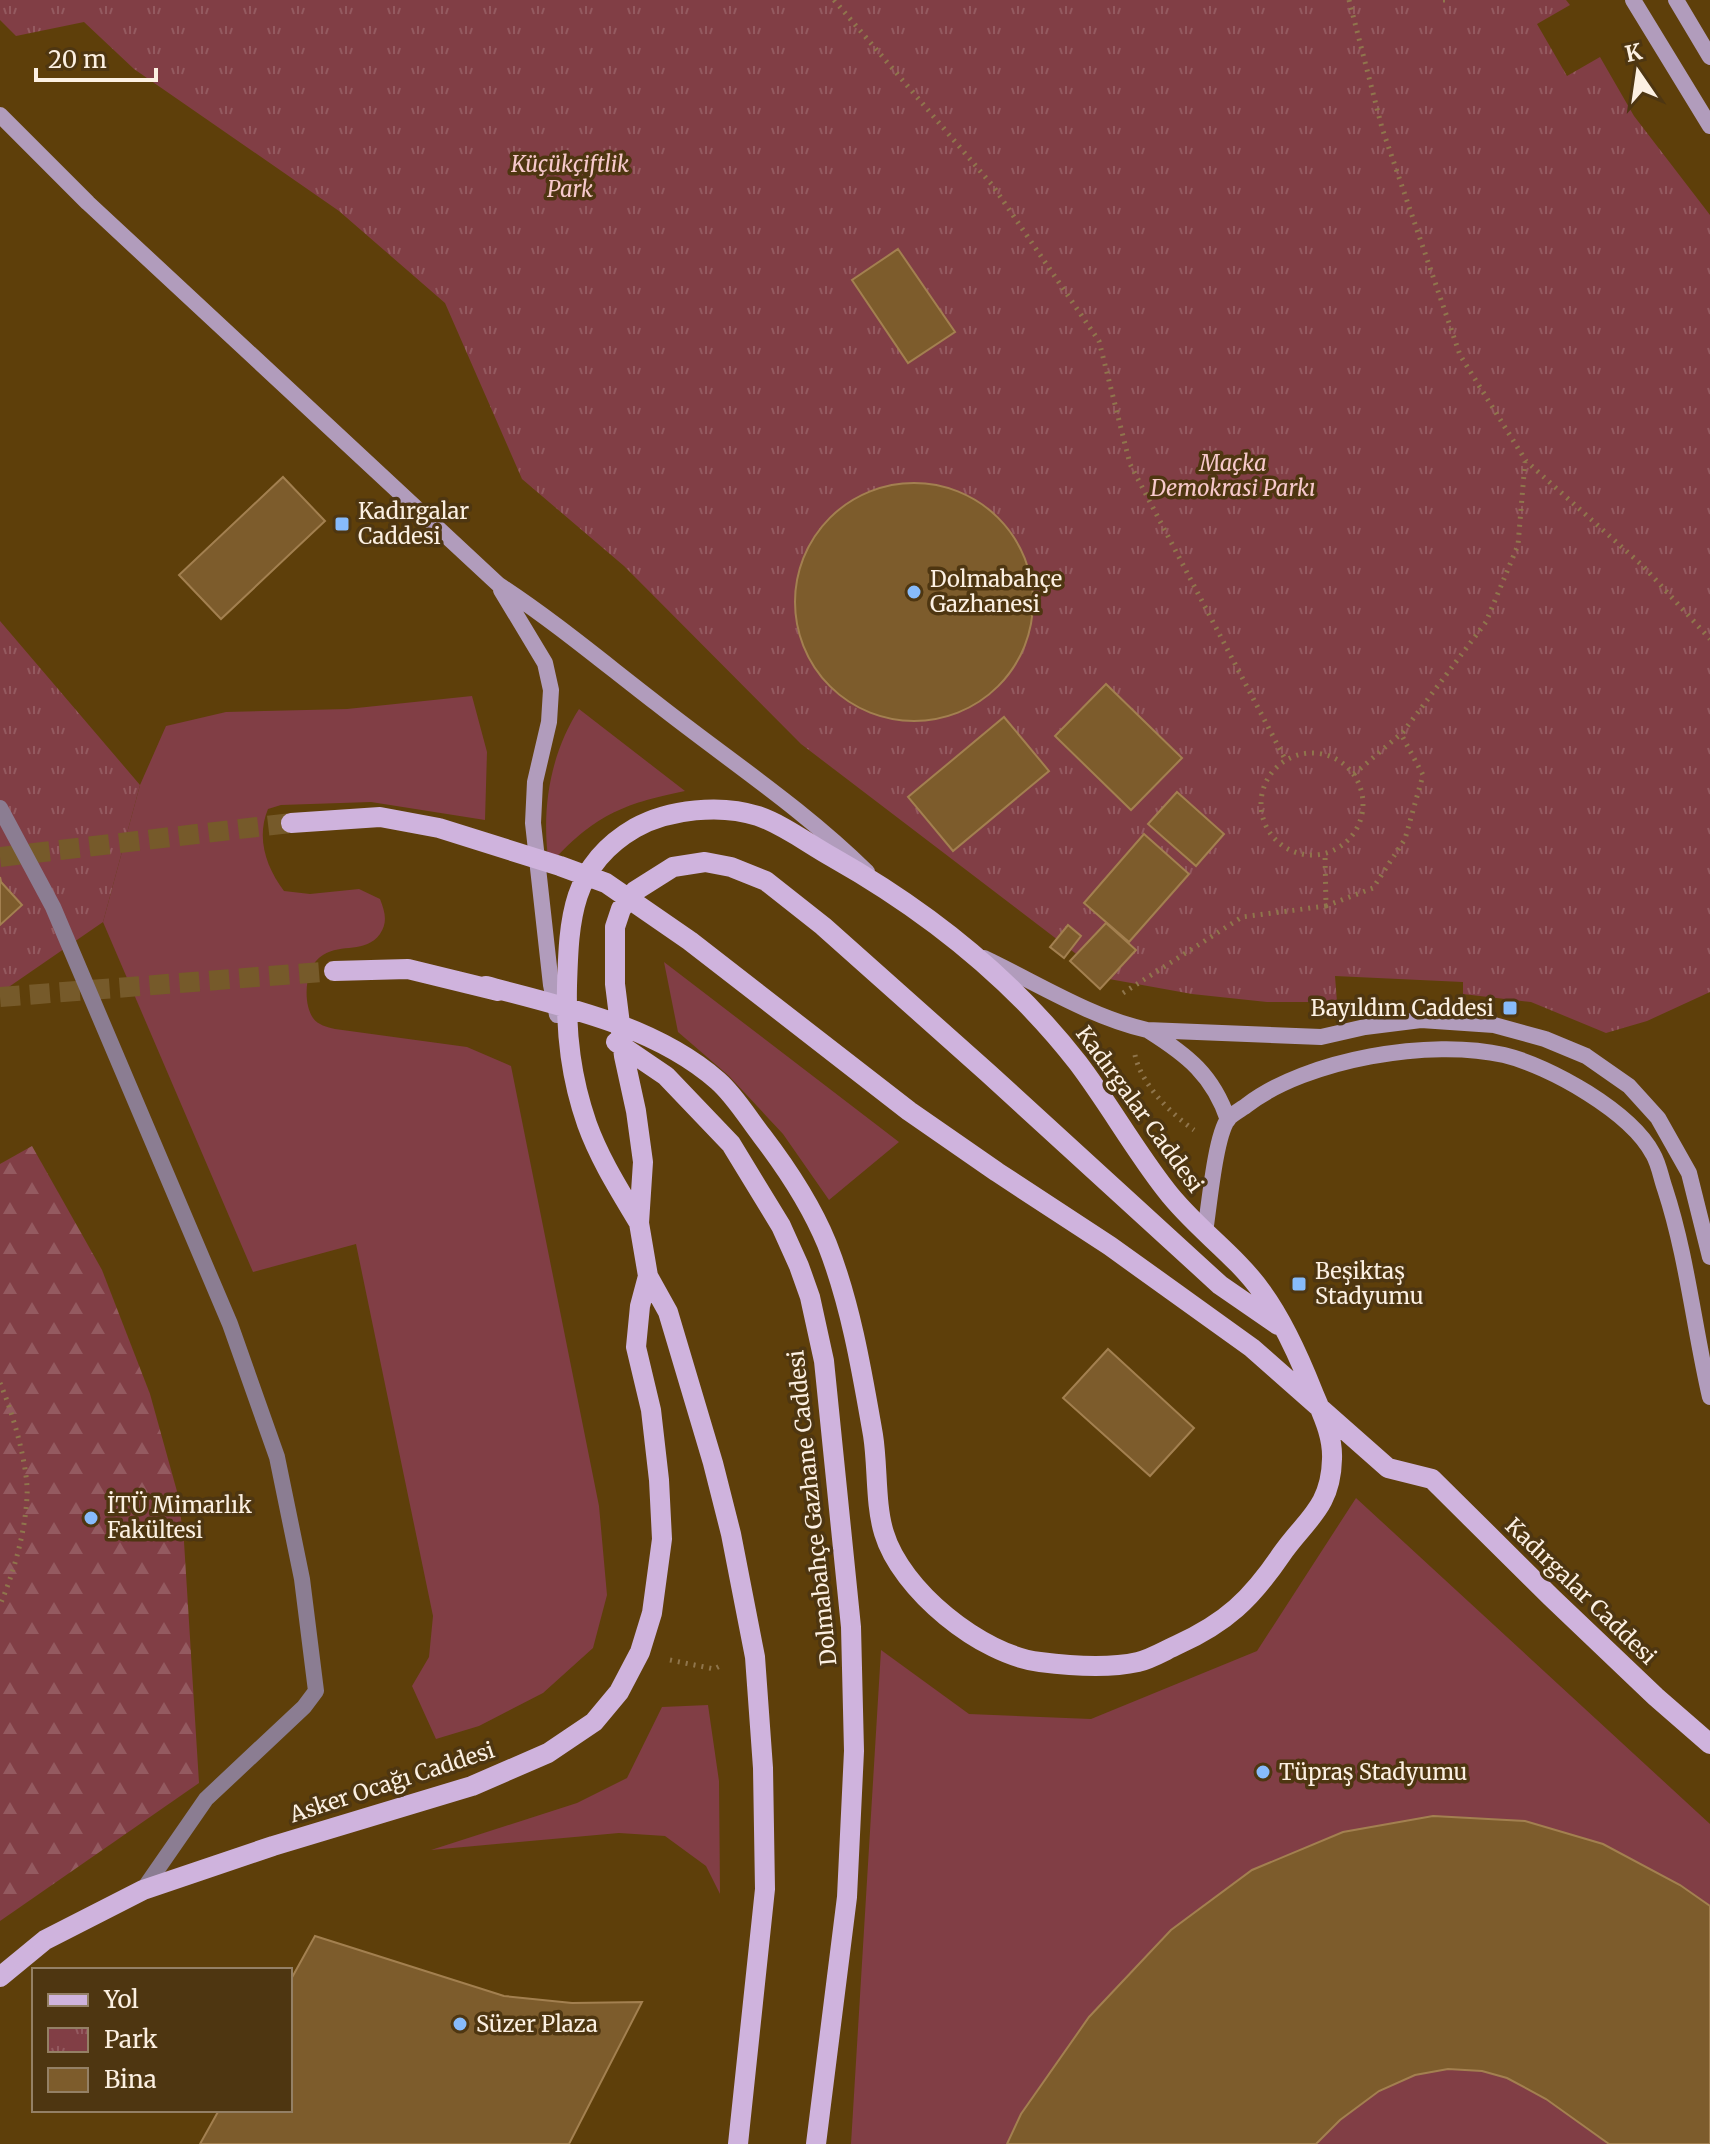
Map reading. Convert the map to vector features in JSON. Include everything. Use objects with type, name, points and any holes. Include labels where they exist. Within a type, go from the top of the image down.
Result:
[{"type":"main road","points":[[1633,0],[1710,126]]},
{"type":"main road","points":[[1676,0],[1710,57]]},
{"type":"main road","points":[[0,115],[100,214],[499,585],[574,637],[655,703],[798,809],[880,884]]},
{"type":"main road","points":[[499,585],[545,663],[551,690],[549,722],[535,782],[533,823],[551,985],[575,1089],[589,1131],[603,1163],[639,1223]]},
{"type":"main road","name":"Kadırgalar Caddesi","points":[[567,1049],[570,920],[582,882],[614,841],[646,822],[717,809],[754,814],[779,825],[880,884],[975,953],[1046,1024],[1098,1091],[1168,1194],[1263,1293],[1300,1362],[1319,1408],[1388,1468],[1432,1479],[1572,1617],[1710,1744]]},
{"type":"main road","points":[[291,823],[380,817],[424,825],[606,883],[690,941],[909,1111],[1110,1246],[1252,1348],[1319,1408],[1330,1434],[1333,1462],[1328,1486],[1315,1517],[1284,1550],[1268,1577],[1235,1611],[1198,1636],[1141,1662],[1088,1666],[1030,1661],[975,1638],[927,1599],[897,1563],[882,1529],[874,1444],[854,1332],[827,1245],[793,1177],[722,1084],[672,1049],[608,1022],[486,986]]},
{"type":"main road","points":[[738,2144],[765,1889],[763,1768],[755,1657],[731,1534],[713,1463],[668,1312],[648,1276],[639,1223],[643,1162],[615,984],[615,927],[621,909],[635,891],[673,867],[705,862],[731,867],[766,881],[823,926],[941,1031],[1220,1285],[1282,1328]]},
{"type":"main road","points":[[975,953],[1095,1011],[1129,1026],[1147,1030],[1321,1037],[1365,1027],[1421,1020],[1494,1025],[1545,1039],[1586,1056],[1618,1078],[1658,1118],[1689,1173],[1710,1257]]},
{"type":"main road","name":"Dolmabahçe Gazhane Caddesi","points":[[334,971],[408,969],[486,986],[604,1034],[666,1076],[731,1144],[781,1226],[810,1297],[824,1361],[851,1627],[854,1751],[847,1897],[816,2144]]},
{"type":"main road","points":[[1147,1030],[1177,1048],[1210,1080],[1228,1120]]},
{"type":"main road","points":[[1205,1232],[1219,1146],[1228,1120],[1267,1090],[1309,1072],[1374,1056],[1434,1050],[1471,1050],[1504,1055],[1563,1079],[1588,1093],[1630,1126],[1653,1154],[1673,1215],[1710,1397]]},
{"type":"main road","name":"Asker Ocağı Caddesi","points":[[0,1977],[45,1940],[143,1890],[273,1846],[472,1786],[548,1753],[594,1722],[619,1692],[640,1652],[652,1613],[662,1539],[651,1410],[636,1347],[640,1306],[648,1276]]},
{"type":"lane","points":[[0,808],[53,907],[230,1324],[277,1457],[302,1579],[313,1659],[316,1691],[304,1707],[206,1799],[143,1890]]},
{"type":"path","points":[[834,0],[993,186],[1099,341],[1130,464],[1285,759]]},
{"type":"path","points":[[1349,0],[1382,128],[1460,355],[1526,461],[1643,566],[1710,639]]},
{"type":"path","points":[[1354,774],[1401,734],[1486,622],[1518,545],[1526,461]]},
{"type":"path","points":[[1122,993],[1242,917],[1326,906],[1373,888],[1405,839],[1423,775],[1401,734]]},
{"type":"path","points":[[1304,753],[1322,753],[1340,761],[1354,774],[1363,797],[1361,822],[1347,842],[1325,854],[1301,855],[1278,844],[1264,824],[1260,800],[1267,776],[1285,759],[1304,753]]},
{"type":"path","points":[[1325,854],[1326,906]]},
{"type":"path","points":[[1134,1051],[1137,1066],[1170,1113],[1201,1135]]},
{"type":"path","points":[[0,1383],[17,1433],[28,1495],[16,1562],[0,1605]]},
{"type":"path","points":[[665,1659],[714,1669],[722,1665]]},
{"type":"green space","name":"Maçka Demokrasi Parkı","points":[[0,0],[1566,0],[1570,5],[1537,24],[1567,76],[1600,57],[1634,116],[1710,215],[1710,992],[1647,1021],[1606,1033],[1531,1002],[1463,994],[1463,982],[1335,976],[1337,1002],[1267,1002],[1192,994],[1109,979],[801,744],[624,566],[522,479],[445,303],[339,211],[134,69],[84,22],[16,36],[0,20]]},
{"type":"green space","points":[[0,621],[140,785],[103,922],[0,993]]},
{"type":"green space","points":[[472,696],[487,752],[485,820],[371,802],[281,805],[268,809],[263,831],[268,862],[284,891],[310,894],[359,889],[380,899],[383,908],[384,925],[374,940],[360,946],[330,951],[312,967],[307,984],[307,1003],[315,1020],[335,1029],[467,1047],[511,1066],[599,1506],[607,1595],[593,1648],[543,1693],[479,1726],[436,1739],[412,1686],[429,1657],[433,1616],[356,1244],[253,1272],[103,922],[140,785],[166,726],[226,712],[347,709]]},
{"type":"green space","points":[[579,709],[685,791],[643,801],[610,814],[580,835],[549,865],[546,825],[550,785],[561,746]]},
{"type":"green space","points":[[664,962],[899,1142],[829,1200],[783,1134],[729,1076],[678,1032]]},
{"type":"green space","name":"İTÜ Mimarlık Fakültesi","points":[[32,1146],[102,1270],[150,1394],[178,1495],[184,1542],[199,1783],[0,1921],[0,1164]]},
{"type":"green space","name":"Tüpraş Stadyumu","points":[[1356,1498],[1710,1824],[1710,2144],[851,2144],[881,1650],[969,1714],[1091,1719],[1257,1651]]},
{"type":"green space","points":[[708,1705],[719,1781],[720,1894],[706,1866],[665,1836],[619,1833],[431,1850],[577,1803],[627,1778],[662,1707]]},
{"type":"building","points":[[898,249],[955,332],[908,363],[852,280]]},
{"type":"building","points":[[283,477],[325,521],[221,619],[179,575]]},
{"type":"building","name":"Dolmabahçe Gazhanesi","points":[[914,483],[937,485],[960,492],[998,518],[1024,556],[1031,579],[1031,625],[1024,648],[998,686],[960,712],[937,719],[914,721],[891,719],[868,712],[830,686],[804,648],[797,625],[795,602],[797,579],[804,556],[830,518],[868,492],[891,485]]},
{"type":"building","points":[[1106,684],[1182,758],[1131,810],[1055,736]]},
{"type":"building","points":[[1004,717],[1049,771],[953,851],[908,797]]},
{"type":"building","points":[[1177,792],[1224,834],[1196,866],[1148,824]]},
{"type":"building","points":[[1144,834],[1189,874],[1129,942],[1084,903]]},
{"type":"building","points":[[0,877],[22,905],[0,925]]},
{"type":"building","points":[[1106,923],[1136,950],[1100,989],[1070,961]]},
{"type":"building","points":[[1068,925],[1081,936],[1064,958],[1050,947]]},
{"type":"building","points":[[1108,1349],[1194,1428],[1150,1476],[1063,1398]]},
{"type":"building","points":[[1433,1816],[1525,1821],[1603,1844],[1680,1885],[1710,1906],[1710,2144],[1609,2144],[1546,2099],[1507,2078],[1482,2071],[1448,2069],[1415,2075],[1379,2091],[1340,2120],[1316,2144],[1007,2144],[1021,2114],[1089,2017],[1171,1930],[1252,1870],[1343,1832]]},
{"type":"building","name":"Süzer Plaza","points":[[315,1936],[504,1996],[572,2003],[642,2002],[569,2144],[200,2144],[218,2112],[292,2112],[292,1977]]},
{"type":"tunnel","points":[[0,857],[291,823]]},
{"type":"tunnel","points":[[0,997],[334,971]]},
{"type":"place","name":"Kadırgalar Caddesi","points":[[342,524]]},
{"type":"place","name":"Dolmabahçe Gazhanesi","points":[[914,592]]},
{"type":"place","name":"Bayıldım Caddesi","points":[[1510,1008]]},
{"type":"place","name":"Beşiktaş Stadyumu","points":[[1299,1284]]},
{"type":"place","name":"İTÜ Mimarlık Fakültesi","points":[[91,1518]]},
{"type":"place","name":"Tüpraş Stadyumu","points":[[1263,1772]]},
{"type":"place","name":"Süzer Plaza","points":[[460,2024]]},
{"type":"park label","name":"Küçükçiftlik Park","points":[[570,176]]}]
